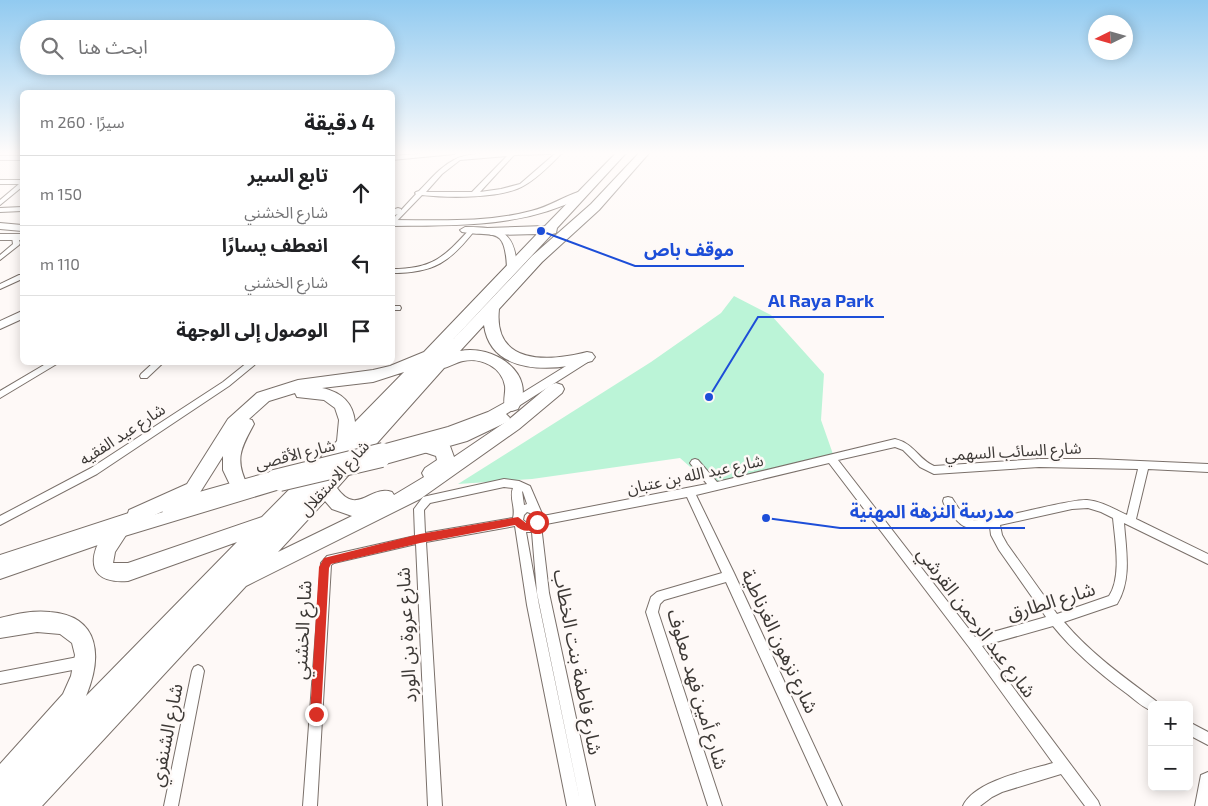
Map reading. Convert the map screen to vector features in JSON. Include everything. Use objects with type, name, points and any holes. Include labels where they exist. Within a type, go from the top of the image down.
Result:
[{"type":"highway","name":"شارع الاستقلال","points":[[25,806],[326,488],[512,268],[585,190]]},
{"type":"highway","name":"شارع الاستقلال","points":[[0,802],[345,443],[492,307],[537,259],[584,217],[610,190]]},
{"type":"highway","points":[[491,231],[546,231],[562,228],[584,217]]},
{"type":"highway","points":[[492,307],[492,332],[500,345],[512,355],[524,361],[546,364],[570,362],[587,357]]},
{"type":"highway","points":[[136,516],[193,489],[234,423],[247,410],[264,397],[298,386],[373,376],[435,359],[469,355],[497,361],[506,369],[514,387],[512,405]]},
{"type":"highway","points":[[238,582],[414,494],[513,425],[556,389]]},
{"type":"highway","points":[[239,486],[232,475],[230,464],[231,452],[237,438],[256,413],[284,396],[312,392],[334,397],[344,405],[348,415],[349,427],[345,443]]},
{"type":"highway","points":[[326,488],[338,503],[345,507],[370,505],[431,473],[444,464],[446,459],[444,451],[430,447]]},
{"type":"highway","points":[[118,532],[107,544],[102,560],[103,568],[110,573],[117,574],[230,538],[268,523]]},
{"type":"highway","points":[[0,628],[41,622],[59,623],[71,627],[80,634],[84,645],[86,662],[77,691],[65,710],[0,782]]},
{"type":"main road","points":[[395,219],[418,222],[488,221],[519,217],[549,209],[581,194]]},
{"type":"main road","points":[[395,219],[491,231],[518,227],[522,223],[519,217]]},
{"type":"main road","points":[[395,219],[408,218],[418,222]]},
{"type":"main road","points":[[0,226],[20,228]]},
{"type":"main road","points":[[491,231],[503,236],[509,242],[512,249],[512,268]]},
{"type":"main road","points":[[0,237],[19,237]]},
{"type":"main road","points":[[0,325],[20,316]]},
{"type":"main road","name":"شارع الأقصى","points":[[382,455],[470,424],[512,405],[587,357]]},
{"type":"main road","name":"شارع الأقصى","points":[[0,572],[274,481],[382,455],[430,447],[462,437],[491,425],[556,389]]},
{"type":"main road","name":"شارع الأقصى","points":[[0,562],[136,516],[239,486],[274,481]]},
{"type":"main road","points":[[1205,806],[1208,782]]},
{"type":"street","points":[[0,203],[15,190]]},
{"type":"street","points":[[420,193],[423,190]]},
{"type":"street","points":[[395,219],[423,190]]},
{"type":"street","points":[[475,193],[479,190]]},
{"type":"street","points":[[420,193],[475,193],[505,190]]},
{"type":"street","points":[[0,210],[20,209]]},
{"type":"street","points":[[395,271],[417,271],[437,265],[472,230]]},
{"type":"street","points":[[0,258],[16,246],[19,237]]},
{"type":"street","points":[[0,258],[20,250]]},
{"type":"street","points":[[0,287],[20,278]]},
{"type":"street","points":[[0,395],[51,365]]},
{"type":"street","points":[[144,376],[157,365]]},
{"type":"street","name":"شارع عيد الفقيه","points":[[0,521],[94,470],[220,388],[250,365]]},
{"type":"street","name":"شارع السائب السهمي","points":[[832,460],[895,443],[904,445],[925,466],[934,470],[1039,463],[1208,468]]},
{"type":"street","name":"شارع عبد الله بن عتبان","points":[[536,518],[563,516],[690,492],[832,460]]},
{"type":"street","name":"شارع عبد الرحمن القرشي","points":[[832,460],[973,643],[1063,767],[1094,806]]},
{"type":"street","points":[[695,463],[715,486]]},
{"type":"street","points":[[1130,521],[1144,465]]},
{"type":"street","name":"شارع عروة بن الورد","points":[[435,806],[419,509],[427,500],[504,483],[519,485]]},
{"type":"street","points":[[519,485],[527,489],[536,518],[529,527],[519,519],[516,493],[519,485]]},
{"type":"street","name":"شارع نزهون الغرناطية","points":[[690,492],[835,806]]},
{"type":"street","points":[[948,501],[965,523],[974,525],[1079,504],[1096,506],[1208,559]]},
{"type":"street","points":[[519,519],[528,509],[536,518]]},
{"type":"street","name":"شارع الطارق","points":[[973,643],[1055,620],[1108,602],[1118,596],[1121,575],[1118,515]]},
{"type":"street","name":"شارع فاطمة بنت الخطاب","points":[[536,518],[543,593],[588,806]]},
{"type":"street","name":"شارع فاطمة بنت الخطاب","points":[[519,519],[533,605],[574,806]]},
{"type":"street","name":"شارع الخشني","points":[[310,806],[326,563],[331,559],[519,519]]},
{"type":"street","points":[[995,522],[995,530],[1004,548],[1055,620],[1091,657],[1148,702]]},
{"type":"street","name":"شارع أمين فهد معلوف","points":[[716,806],[652,612],[655,601],[661,596],[730,576]]},
{"type":"street","points":[[0,678],[86,662]]},
{"type":"street","name":"شارع الشنفري","points":[[171,806],[198,671]]},
{"type":"street","points":[[1193,730],[1208,739]]},
{"type":"street","points":[[970,806],[975,800],[998,788],[1063,767]]},
{"type":"green space","points":[[734,296],[771,315],[824,374],[821,420],[834,457],[713,487],[680,458],[532,479],[458,484],[651,362],[721,313]]},
{"type":"place","name":"موقف باص","points":[[541,231]]},
{"type":"place","name":"Al Raya Park","points":[[709,397]]},
{"type":"place","name":"مدرسة النزهة المهنية","points":[[766,518]]},
{"type":"route","points":[[316,714],[324,567],[328,561],[420,539],[518,521],[520,525],[529,527],[537,522]]}]
